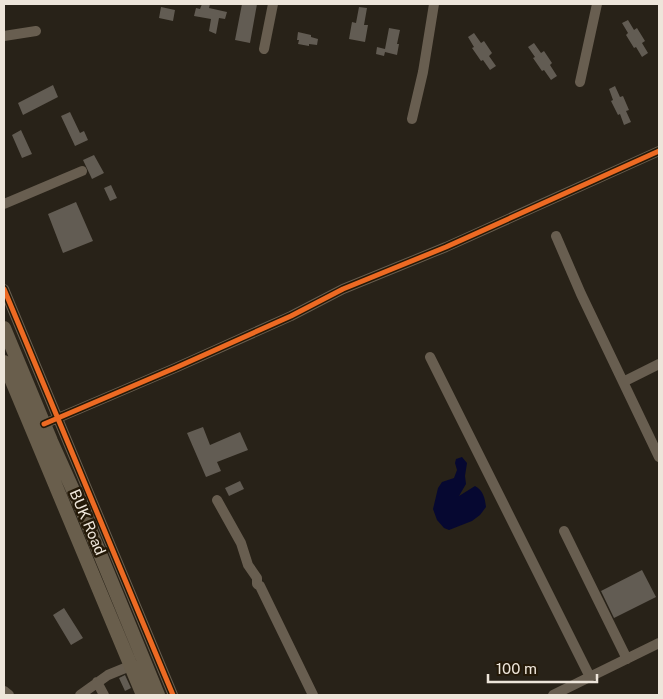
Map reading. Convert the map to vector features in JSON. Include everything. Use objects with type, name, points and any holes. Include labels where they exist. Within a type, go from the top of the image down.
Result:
[{"type":"main road","name":"BUK Road","points":[[4,328],[42,434],[130,666],[143,695]]},
{"type":"main road","name":"BUK Road","points":[[4,362],[82,510],[158,695]]},
{"type":"street","points":[[264,49],[273,4]]},
{"type":"street","points":[[412,119],[423,72],[434,4]]},
{"type":"street","points":[[580,82],[597,4]]},
{"type":"street","points":[[4,36],[36,31]]},
{"type":"street","points":[[42,434],[58,421],[291,316],[343,289],[446,247],[659,151]]},
{"type":"street","points":[[4,204],[82,171]]},
{"type":"street","points":[[556,236],[659,457]]},
{"type":"street","points":[[4,289],[173,695]]},
{"type":"street","points":[[430,357],[590,677]]},
{"type":"street","points":[[623,382],[659,364]]},
{"type":"street","points":[[217,500],[241,543],[248,565],[258,578],[257,584],[260,586],[313,695]]},
{"type":"street","points":[[564,531],[627,659]]},
{"type":"street","points":[[554,695],[659,643]]},
{"type":"street","points":[[80,695],[97,682],[130,666]]},
{"type":"street","points":[[97,682],[104,695]]},
{"type":"street","points":[[4,691],[8,695]]},
{"type":"shaded area","points":[[462,457],[467,463],[466,484],[459,496],[475,486],[483,495],[486,507],[472,521],[449,530],[444,528],[437,520],[433,509],[438,488],[442,482],[454,478],[457,470],[456,459]]},
{"type":"building","points":[[202,4],[210,4],[209,8],[227,12],[225,19],[219,18],[216,34],[209,31],[211,19],[194,16],[196,8],[200,9]]},
{"type":"building","points":[[242,4],[257,4],[250,43],[235,40]]},
{"type":"building","points":[[161,7],[175,10],[173,21],[159,18]]},
{"type":"building","points":[[359,7],[367,8],[364,25],[368,25],[365,42],[349,39],[352,22],[356,23]]},
{"type":"building","points":[[628,20],[634,30],[637,28],[645,41],[642,43],[648,53],[642,57],[626,35],[628,33],[622,23]]},
{"type":"building","points":[[389,28],[400,30],[397,55],[385,52],[384,56],[376,54],[377,47],[385,49]]},
{"type":"building","points":[[298,32],[318,39],[317,45],[298,44]]},
{"type":"building","points":[[474,33],[481,43],[484,41],[492,53],[489,56],[496,66],[490,70],[472,48],[474,47],[468,37]]},
{"type":"building","points":[[534,43],[541,53],[544,51],[552,63],[550,65],[557,76],[551,80],[533,58],[535,57],[528,47]]},
{"type":"building","points":[[53,85],[58,97],[23,115],[18,103]]},
{"type":"building","points":[[615,86],[620,97],[623,96],[629,110],[626,111],[631,122],[624,125],[620,114],[618,115],[611,101],[613,100],[609,89]]},
{"type":"building","points":[[70,112],[80,133],[84,131],[88,140],[75,146],[61,116]]},
{"type":"building","points":[[21,130],[32,154],[22,158],[12,135]]},
{"type":"building","points":[[94,155],[104,173],[92,179],[83,160]]},
{"type":"building","points":[[111,185],[117,198],[110,201],[104,188]]},
{"type":"building","points":[[76,202],[93,241],[63,253],[48,214]]},
{"type":"building","points":[[203,427],[210,445],[240,432],[248,450],[217,462],[221,471],[206,477],[187,433]]},
{"type":"building","points":[[240,481],[244,489],[229,496],[225,488]]},
{"type":"building","points":[[642,570],[656,597],[614,618],[601,591]]},
{"type":"building","points":[[64,608],[83,638],[71,645],[53,615]]},
{"type":"building","points":[[125,675],[131,688],[125,691],[119,678]]},
{"type":"cycle path","points":[[44,424],[291,316],[343,289],[446,247],[659,151]]},
{"type":"cycle path","points":[[4,289],[173,695]]}]
